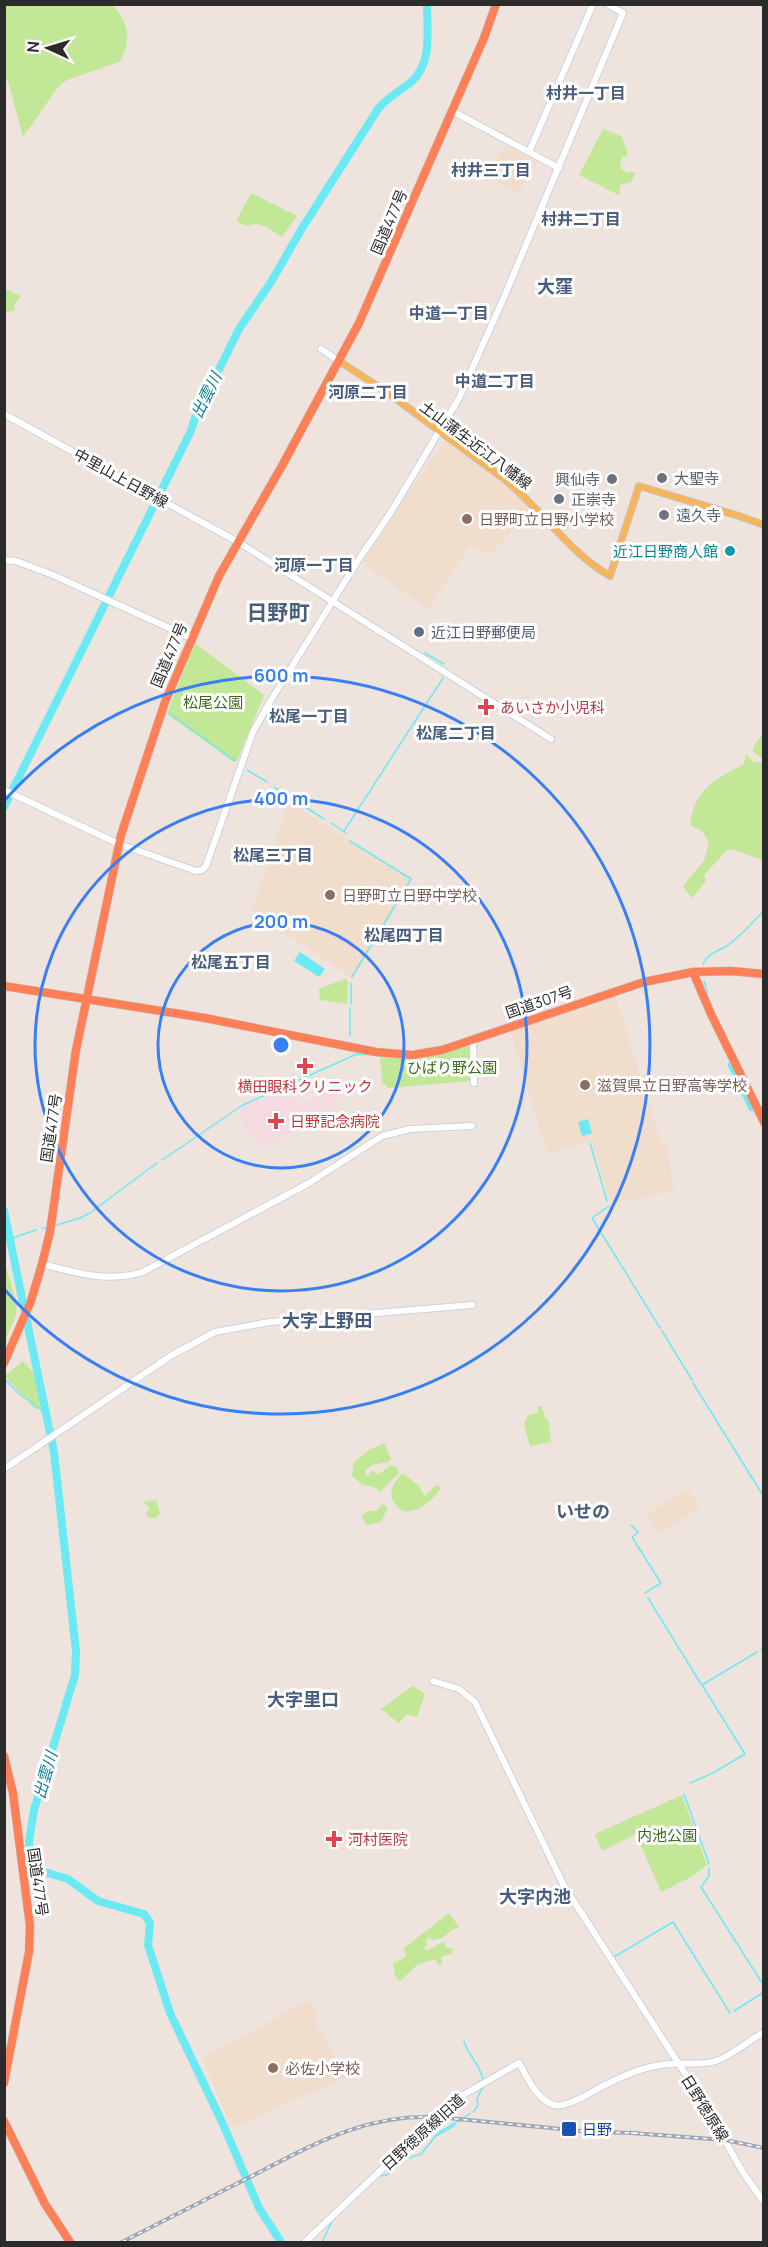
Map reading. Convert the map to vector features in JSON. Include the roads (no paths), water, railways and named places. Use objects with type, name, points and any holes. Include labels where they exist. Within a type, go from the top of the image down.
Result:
[{"type":"highway","name":"国道477号","points":[[4,1363],[31,1301],[50,1232],[64,1124],[86,1001],[119,844],[126,815],[161,713],[206,602],[284,464],[372,297],[484,38],[496,4]]},
{"type":"highway","name":"国道307号","points":[[4,988],[232,1024],[401,1055],[426,1053],[473,1041],[507,1027],[625,987],[693,972],[731,971],[764,974]]},
{"type":"highway","points":[[693,972],[764,1122]]},
{"type":"highway","name":"国道477号","points":[[4,1756],[13,1793],[30,1926],[29,1952],[4,2083]]},
{"type":"highway","points":[[4,2121],[45,2204],[70,2242]]},
{"type":"main road","name":"土山蒲生近江八幡線","points":[[339,361],[388,393],[520,492],[585,560],[610,576],[639,486],[764,525]]},
{"type":"street","points":[[529,152],[592,4]]},
{"type":"street","points":[[5,790],[119,844],[196,871],[204,868],[254,732],[271,699],[391,512],[459,398],[559,168],[623,13],[607,4]]},
{"type":"street","points":[[452,111],[559,168]]},
{"type":"street","points":[[321,349],[339,361]]},
{"type":"street","name":"中里山上日野線","points":[[4,414],[238,542],[551,739]]},
{"type":"street","points":[[4,561],[26,564],[191,638]]},
{"type":"street","points":[[473,1041],[474,1083]]},
{"type":"street","points":[[42,1264],[98,1277],[114,1278],[143,1272],[309,1183],[382,1136],[410,1129],[472,1126]]},
{"type":"street","points":[[4,1469],[172,1355],[215,1332],[270,1322],[472,1305]]},
{"type":"street","points":[[432,1681],[459,1689],[475,1702],[564,1886],[677,2063]]},
{"type":"street","name":"日野徳原線","points":[[677,2063],[704,2064],[717,2061],[764,2032]]},
{"type":"street","name":"日野徳原線旧道","points":[[305,2242],[456,2099],[519,2063],[532,2086],[545,2099],[556,2105],[646,2069],[677,2063]]},
{"type":"street","name":"日野徳原線","points":[[677,2063],[764,2202]]},
{"type":"water","points":[[300,952],[325,969],[319,977],[294,961]]},
{"type":"water","points":[[588,1119],[592,1133],[582,1136],[578,1122]]},
{"type":"waterway","name":"出雲川","points":[[4,807],[191,431],[195,418],[239,329],[271,282],[301,230],[378,109],[411,82],[423,65],[428,35],[427,4]]},
{"type":"waterway","points":[[425,653],[444,664]]},
{"type":"waterway","points":[[344,831],[443,678]]},
{"type":"waterway","points":[[169,713],[235,761]]},
{"type":"waterway","points":[[247,770],[267,782]]},
{"type":"waterway","points":[[274,787],[324,819]]},
{"type":"waterway","points":[[331,823],[346,833]]},
{"type":"waterway","points":[[350,841],[411,879],[352,977]]},
{"type":"waterway","points":[[703,964],[709,956],[736,939],[764,911]]},
{"type":"waterway","points":[[704,981],[708,994]]},
{"type":"waterway","points":[[351,983],[351,1004]]},
{"type":"waterway","points":[[350,1008],[350,1036]]},
{"type":"waterway","points":[[162,1160],[243,1105],[357,1054],[370,1055]]},
{"type":"waterway","points":[[375,1055],[394,1057]]},
{"type":"waterway","points":[[732,1065],[752,1107]]},
{"type":"waterway","points":[[590,1143],[607,1201]]},
{"type":"waterway","points":[[57,1225],[90,1213],[157,1163]]},
{"type":"waterway","points":[[609,1206],[592,1218],[660,1328]]},
{"type":"waterway","name":"出雲川","points":[[4,1211],[54,1452],[76,1651],[75,1675],[34,1810],[29,1842],[30,1856],[41,1871],[68,1879],[98,1901],[144,1914],[150,1923],[148,1945],[170,2013],[222,2122],[259,2208],[281,2242]]},
{"type":"waterway","points":[[11,1243],[15,1237],[36,1230]]},
{"type":"waterway","points":[[662,1331],[692,1380]]},
{"type":"waterway","points":[[4,1378],[17,1392],[47,1414]]},
{"type":"waterway","points":[[693,1383],[764,1497]]},
{"type":"waterway","points":[[631,1525],[638,1532],[632,1537],[661,1583],[645,1593]]},
{"type":"waterway","points":[[648,1598],[701,1684]]},
{"type":"waterway","points":[[690,1783],[713,1773],[745,1754],[702,1685],[757,1652]]},
{"type":"waterway","points":[[684,1794],[709,1864]]},
{"type":"waterway","points":[[709,1868],[709,1876],[701,1887],[764,1986]]},
{"type":"waterway","points":[[614,1957],[673,1922],[730,2013]]},
{"type":"waterway","points":[[734,2011],[764,1992]]},
{"type":"waterway","points":[[464,2041],[483,2080]]},
{"type":"waterway","points":[[473,2112],[478,2106],[477,2099],[483,2086]]},
{"type":"waterway","points":[[378,2176],[387,2175],[402,2160],[421,2154],[438,2133],[470,2114]]},
{"type":"waterway","points":[[438,2135],[455,2125]]},
{"type":"waterway","points":[[322,2242],[332,2221]]},
{"type":"railway","points":[[122,2242],[319,2142],[386,2120],[437,2117],[592,2132],[638,2133]]},
{"type":"railway","points":[[631,2133],[725,2140],[764,2148]]},
{"type":"place","name":"大聖寺","points":[[662,478]]},
{"type":"place","name":"興仙寺","points":[[612,479]]},
{"type":"place","name":"正崇寺","points":[[559,499]]},
{"type":"place","name":"遠久寺","points":[[664,515]]},
{"type":"place","name":"日野町立日野小学校","points":[[467,519]]},
{"type":"place","name":"近江日野商人館","points":[[730,551]]},
{"type":"place","name":"近江日野郵便局","points":[[419,632]]},
{"type":"place","name":"あいさか小児科","points":[[486,707]]},
{"type":"place","name":"日野町立日野中学校","points":[[330,895]]},
{"type":"place","name":"横田眼科クリニック","points":[[305,1066]]},
{"type":"place","name":"滋賀県立日野高等学校","points":[[585,1085]]},
{"type":"place","name":"日野記念病院","points":[[276,1121]]},
{"type":"place","name":"河村医院","points":[[334,1839]]},
{"type":"place","name":"必佐小学校","points":[[273,2068]]},
{"type":"place","name":"日野","points":[[569,2129]]},
{"type":"district","name":"村井一丁目","points":[[586,93]]},
{"type":"district","name":"村井三丁目","points":[[491,170]]},
{"type":"district","name":"村井二丁目","points":[[581,219]]},
{"type":"district","name":"大窪","points":[[555,286]]},
{"type":"district","name":"中道一丁目","points":[[449,313]]},
{"type":"district","name":"中道二丁目","points":[[495,381]]},
{"type":"district","name":"河原二丁目","points":[[368,392]]},
{"type":"district","name":"河原一丁目","points":[[314,565]]},
{"type":"district","name":"日野町","points":[[278,612]]},
{"type":"district","name":"松尾一丁目","points":[[309,716]]},
{"type":"district","name":"松尾二丁目","points":[[456,733]]},
{"type":"district","name":"松尾三丁目","points":[[273,855]]},
{"type":"district","name":"松尾四丁目","points":[[404,935]]},
{"type":"district","name":"松尾五丁目","points":[[231,962]]},
{"type":"district","name":"大字上野田","points":[[327,1320]]},
{"type":"district","name":"いせの","points":[[583,1511]]},
{"type":"district","name":"大字里口","points":[[303,1699]]},
{"type":"district","name":"大字内池","points":[[535,1896]]},
{"type":"park label","name":"松尾公園","points":[[213,702]]},
{"type":"park label","name":"ひばり野公園","points":[[452,1067]]},
{"type":"park label","name":"内池公園","points":[[667,1835]]}]
